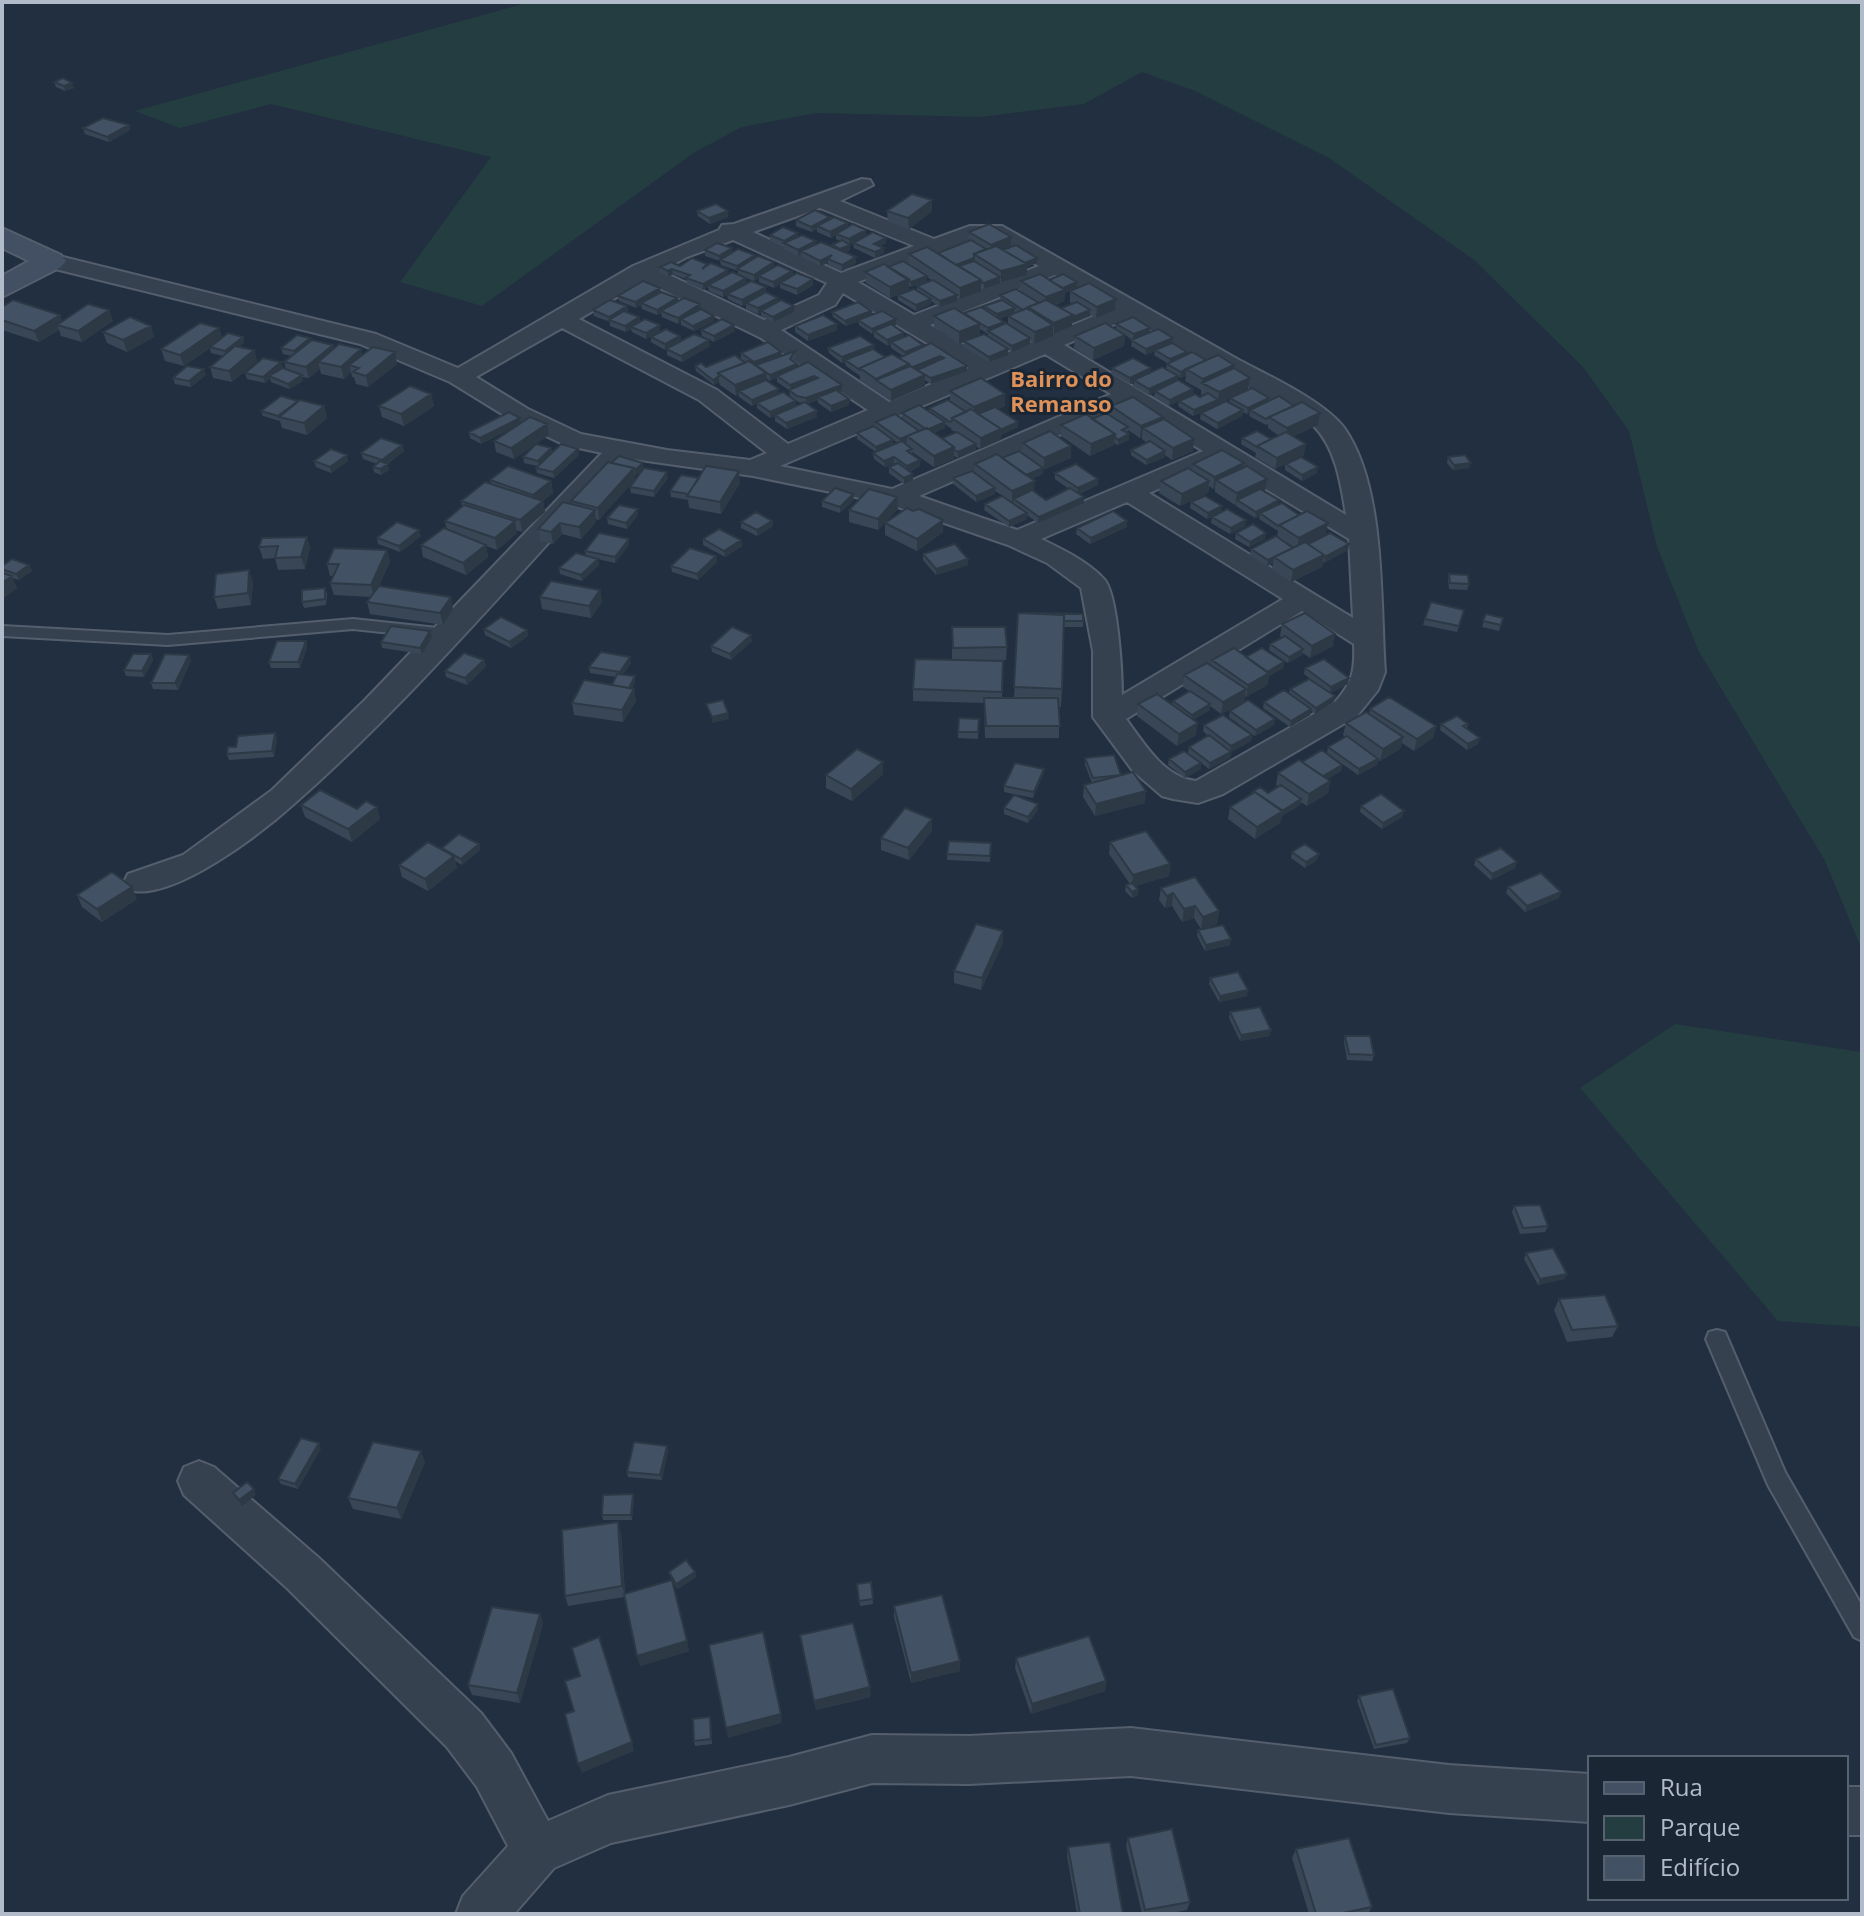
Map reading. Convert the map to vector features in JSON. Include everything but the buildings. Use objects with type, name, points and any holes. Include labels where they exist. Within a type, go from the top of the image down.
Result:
[{"type":"street","points":[[459,377],[641,271],[730,230],[862,185]]},
{"type":"street","points":[[817,199],[933,246]]},
{"type":"street","points":[[730,230],[840,281],[990,370]]},
{"type":"street","points":[[2,237],[51,261],[368,339],[459,377],[548,430],[574,440],[753,468],[895,497],[1018,539],[1057,557],[1094,585],[1107,651],[1108,717],[1121,739],[1163,781],[1185,792],[1198,792],[1346,709],[1363,690],[1370,672],[1362,536],[1354,480],[1342,447],[1322,420],[994,231],[970,233],[840,281],[827,300],[766,328]]},
{"type":"street","points":[[2,288],[51,261]]},
{"type":"street","points":[[914,323],[1058,266]]},
{"type":"street","points":[[641,271],[766,328],[817,359],[888,413]]},
{"type":"street","points":[[753,468],[1130,309]]},
{"type":"street","points":[[560,318],[685,381],[747,423],[783,453]]},
{"type":"street","points":[[1047,345],[1362,536]]},
{"type":"street","points":[[895,497],[1128,396]]},
{"type":"street","points":[[140,882],[194,863],[283,797],[445,634],[620,449]]},
{"type":"street","points":[[1018,539],[1222,452]]},
{"type":"street","points":[[1128,491],[1368,640]]},
{"type":"street","points":[[1108,717],[1301,600]]},
{"type":"street","points":[[199,1481],[303,1573],[464,1730],[494,1770],[537,1851]]},
{"type":"street","points":[[481,1914],[537,1851],[608,1819],[789,1781],[872,1759],[969,1760],[1131,1752],[1449,1789],[1588,1798]]},
{"type":"lane","points":[[2,631],[168,640],[353,624],[445,634]]},
{"type":"lane","points":[[1717,1339],[1776,1478],[1862,1629]]},
{"type":"green space","points":[[530,2],[1862,2],[1862,950],[1825,861],[1698,650],[1657,547],[1629,431],[1583,367],[1474,260],[1329,158],[1195,91],[1142,72],[1084,104],[981,117],[816,113],[742,127],[695,152],[482,306],[400,282],[491,157],[271,104],[180,128],[135,111]]},
{"type":"green space","points":[[1675,1024],[1862,1052],[1862,1327],[1778,1321],[1580,1088]]},
{"type":"district","name":"Bairro do Remanso","points":[[1061,390]]}]
